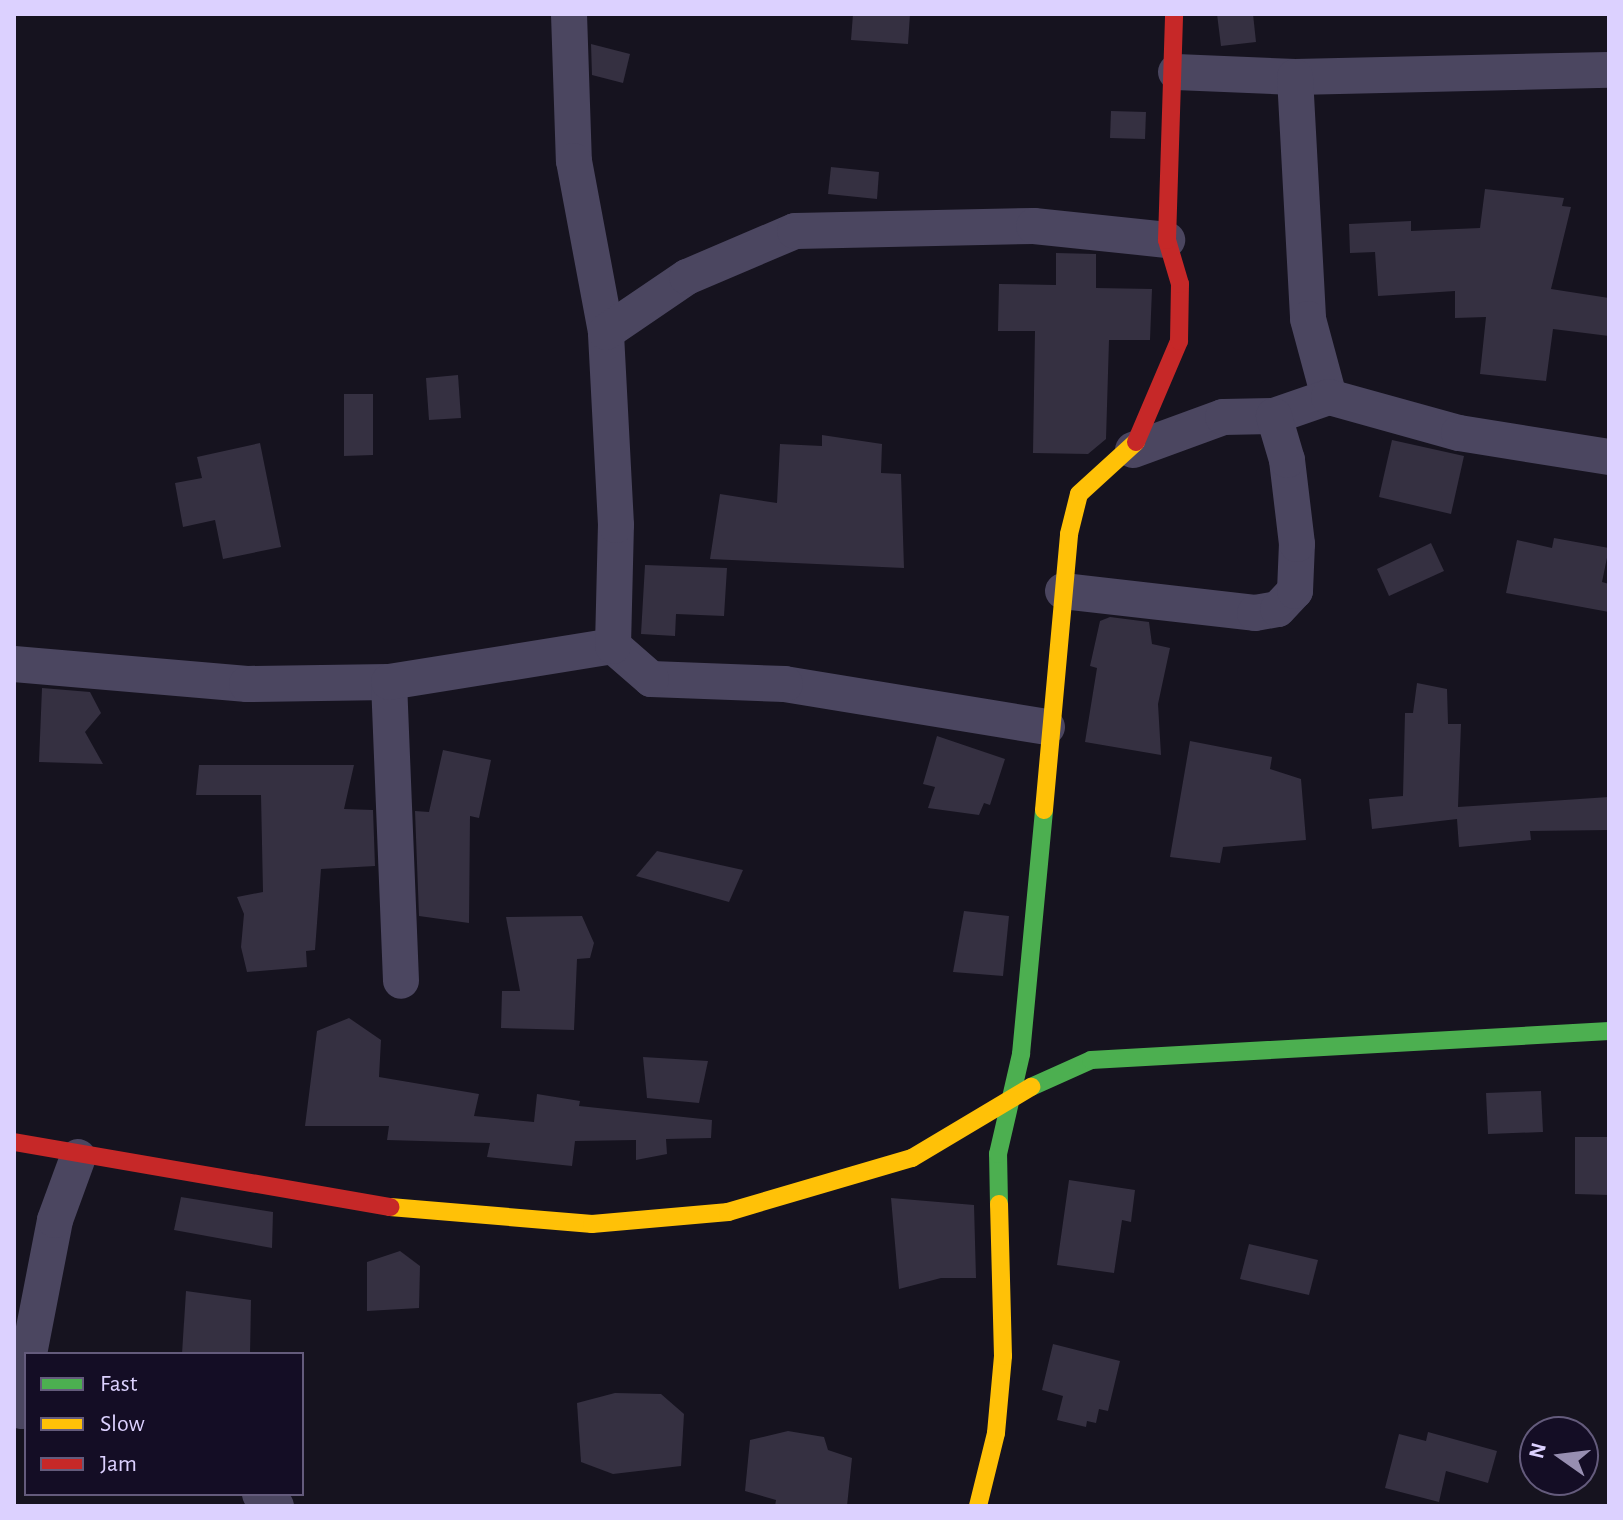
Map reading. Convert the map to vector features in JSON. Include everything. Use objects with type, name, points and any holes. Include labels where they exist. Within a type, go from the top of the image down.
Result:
[{"type":"street","points":[[569,14],[574,161],[606,332],[616,525],[613,646]]},
{"type":"street","points":[[1133,450],[1179,341],[1180,284],[1167,240],[1176,72],[1174,14]]},
{"type":"street","points":[[1176,72],[1295,77],[1609,70]]},
{"type":"street","points":[[1295,77],[1308,319],[1329,397]]},
{"type":"street","points":[[606,332],[687,277],[795,231],[1034,226],[1167,240]]},
{"type":"street","points":[[978,1506],[996,1433],[1003,1356],[998,1154],[1021,1054],[1047,727],[1063,591],[1079,494],[1133,450],[1223,417],[1274,416],[1329,397],[1489,439],[1609,457]]},
{"type":"street","points":[[1063,591],[1255,613],[1278,609],[1295,591],[1297,544],[1287,460],[1274,416]]},
{"type":"street","points":[[14,664],[247,684],[389,682],[613,646]]},
{"type":"street","points":[[613,646],[651,679],[785,684],[1047,727]]},
{"type":"street","points":[[389,682],[401,981]]},
{"type":"street","points":[[14,1142],[78,1157],[395,1208],[592,1224],[728,1212],[912,1158],[1010,1104],[1062,1069],[1091,1060],[1609,1031]]},
{"type":"street","points":[[29,1352],[55,1220],[78,1157]]},
{"type":"street","points":[[20,1411],[24,1386]]},
{"type":"building","points":[[853,14],[910,14],[908,44],[851,40]]},
{"type":"building","points":[[1217,14],[1253,14],[1256,42],[1221,46]]},
{"type":"building","points":[[591,44],[630,54],[623,83],[592,75]]},
{"type":"building","points":[[1111,111],[1146,112],[1145,139],[1110,138]]},
{"type":"building","points":[[831,167],[879,172],[877,199],[828,194]]},
{"type":"building","points":[[1485,189],[1564,198],[1562,206],[1571,207],[1551,289],[1609,298],[1609,336],[1553,329],[1546,381],[1480,374],[1486,317],[1455,318],[1455,291],[1378,296],[1375,252],[1350,253],[1349,224],[1411,221],[1411,231],[1480,228]]},
{"type":"building","points":[[1056,253],[1096,254],[1096,288],[1152,289],[1150,340],[1109,340],[1106,439],[1088,454],[1033,453],[1035,331],[998,331],[999,284],[1056,285]]},
{"type":"building","points":[[458,375],[461,418],[429,420],[426,378]]},
{"type":"building","points":[[344,394],[373,394],[373,455],[344,456]]},
{"type":"building","points":[[822,435],[882,444],[881,473],[901,474],[904,568],[710,559],[720,494],[777,503],[780,444],[822,446]]},
{"type":"building","points":[[1392,440],[1464,456],[1451,514],[1379,497]]},
{"type":"building","points":[[260,443],[281,547],[223,559],[215,520],[183,527],[175,483],[202,478],[197,457]]},
{"type":"building","points":[[1554,538],[1609,548],[1602,582],[1609,584],[1609,612],[1506,593],[1517,540],[1552,548]]},
{"type":"building","points":[[1431,543],[1444,571],[1389,596],[1377,569]]},
{"type":"building","points":[[645,565],[727,568],[724,616],[676,614],[675,636],[641,634]]},
{"type":"building","points":[[1110,617],[1149,622],[1152,644],[1170,648],[1158,704],[1161,755],[1085,742],[1097,668],[1090,666],[1100,621]]},
{"type":"building","points":[[1417,683],[1447,689],[1448,724],[1461,724],[1458,807],[1609,797],[1609,830],[1530,831],[1531,840],[1459,847],[1457,819],[1372,829],[1369,799],[1403,796],[1405,713],[1413,713]]},
{"type":"building","points":[[42,688],[90,692],[101,713],[85,732],[103,764],[39,762]]},
{"type":"building","points":[[937,736],[1005,759],[990,805],[984,803],[979,815],[928,808],[935,787],[923,784]]},
{"type":"building","points":[[1190,741],[1272,757],[1270,769],[1301,779],[1306,840],[1223,847],[1220,863],[1170,857]]},
{"type":"building","points":[[443,750],[491,760],[479,818],[470,816],[469,923],[419,916],[415,811],[429,812]]},
{"type":"building","points":[[199,765],[354,765],[344,809],[373,810],[375,866],[321,869],[315,950],[306,951],[307,967],[247,972],[241,947],[244,914],[237,897],[263,892],[261,795],[196,795]]},
{"type":"building","points":[[657,851],[743,870],[729,902],[636,876]]},
{"type":"building","points":[[964,911],[1009,916],[1003,976],[953,972]]},
{"type":"building","points":[[582,916],[594,943],[590,958],[577,959],[574,1030],[501,1028],[502,991],[520,991],[506,917]]},
{"type":"building","points":[[349,1018],[381,1040],[379,1077],[479,1094],[474,1116],[534,1122],[537,1094],[580,1101],[579,1106],[712,1120],[711,1138],[666,1139],[667,1154],[636,1160],[636,1140],[575,1141],[572,1166],[487,1157],[490,1143],[387,1140],[389,1126],[305,1126],[317,1031]]},
{"type":"building","points":[[643,1057],[708,1061],[699,1103],[647,1098]]},
{"type":"building","points":[[1541,1091],[1543,1132],[1488,1134],[1486,1093]]},
{"type":"building","points":[[1575,1137],[1609,1137],[1609,1195],[1575,1194]]},
{"type":"building","points":[[1069,1180],[1135,1190],[1131,1222],[1122,1220],[1114,1273],[1057,1265]]},
{"type":"building","points":[[181,1197],[273,1212],[272,1248],[174,1230]]},
{"type":"building","points":[[891,1198],[974,1205],[976,1278],[941,1278],[899,1289]]},
{"type":"building","points":[[1249,1244],[1318,1260],[1309,1295],[1240,1279]]},
{"type":"building","points":[[400,1251],[420,1266],[419,1308],[367,1311],[367,1262]]},
{"type":"building","points":[[186,1291],[251,1300],[250,1352],[182,1352]]},
{"type":"building","points":[[1053,1344],[1120,1361],[1108,1411],[1099,1409],[1096,1423],[1087,1421],[1086,1427],[1057,1420],[1063,1396],[1042,1390]]},
{"type":"building","points":[[615,1393],[661,1394],[684,1414],[681,1466],[613,1474],[581,1462],[577,1403]]},
{"type":"building","points":[[788,1431],[824,1437],[828,1450],[852,1458],[847,1506],[775,1506],[776,1500],[745,1491],[750,1440]]},
{"type":"building","points":[[1428,1432],[1497,1451],[1488,1483],[1446,1471],[1439,1502],[1385,1488],[1399,1434],[1426,1441]]},
{"type":"traffic: fast","points":[[999,1204],[998,1154],[1021,1054],[1044,810]]},
{"type":"traffic: fast","points":[[1031,1087],[1091,1060],[1609,1031]]},
{"type":"traffic: slow","points":[[1044,810],[1069,534],[1079,494],[1136,442]]},
{"type":"traffic: slow","points":[[390,1207],[592,1224],[728,1212],[912,1158],[1031,1087]]},
{"type":"traffic: slow","points":[[978,1506],[996,1433],[1003,1356],[999,1204]]},
{"type":"traffic: jam","points":[[1136,442],[1179,341],[1180,284],[1167,240],[1174,14]]},
{"type":"traffic: jam","points":[[14,1142],[390,1207]]}]
